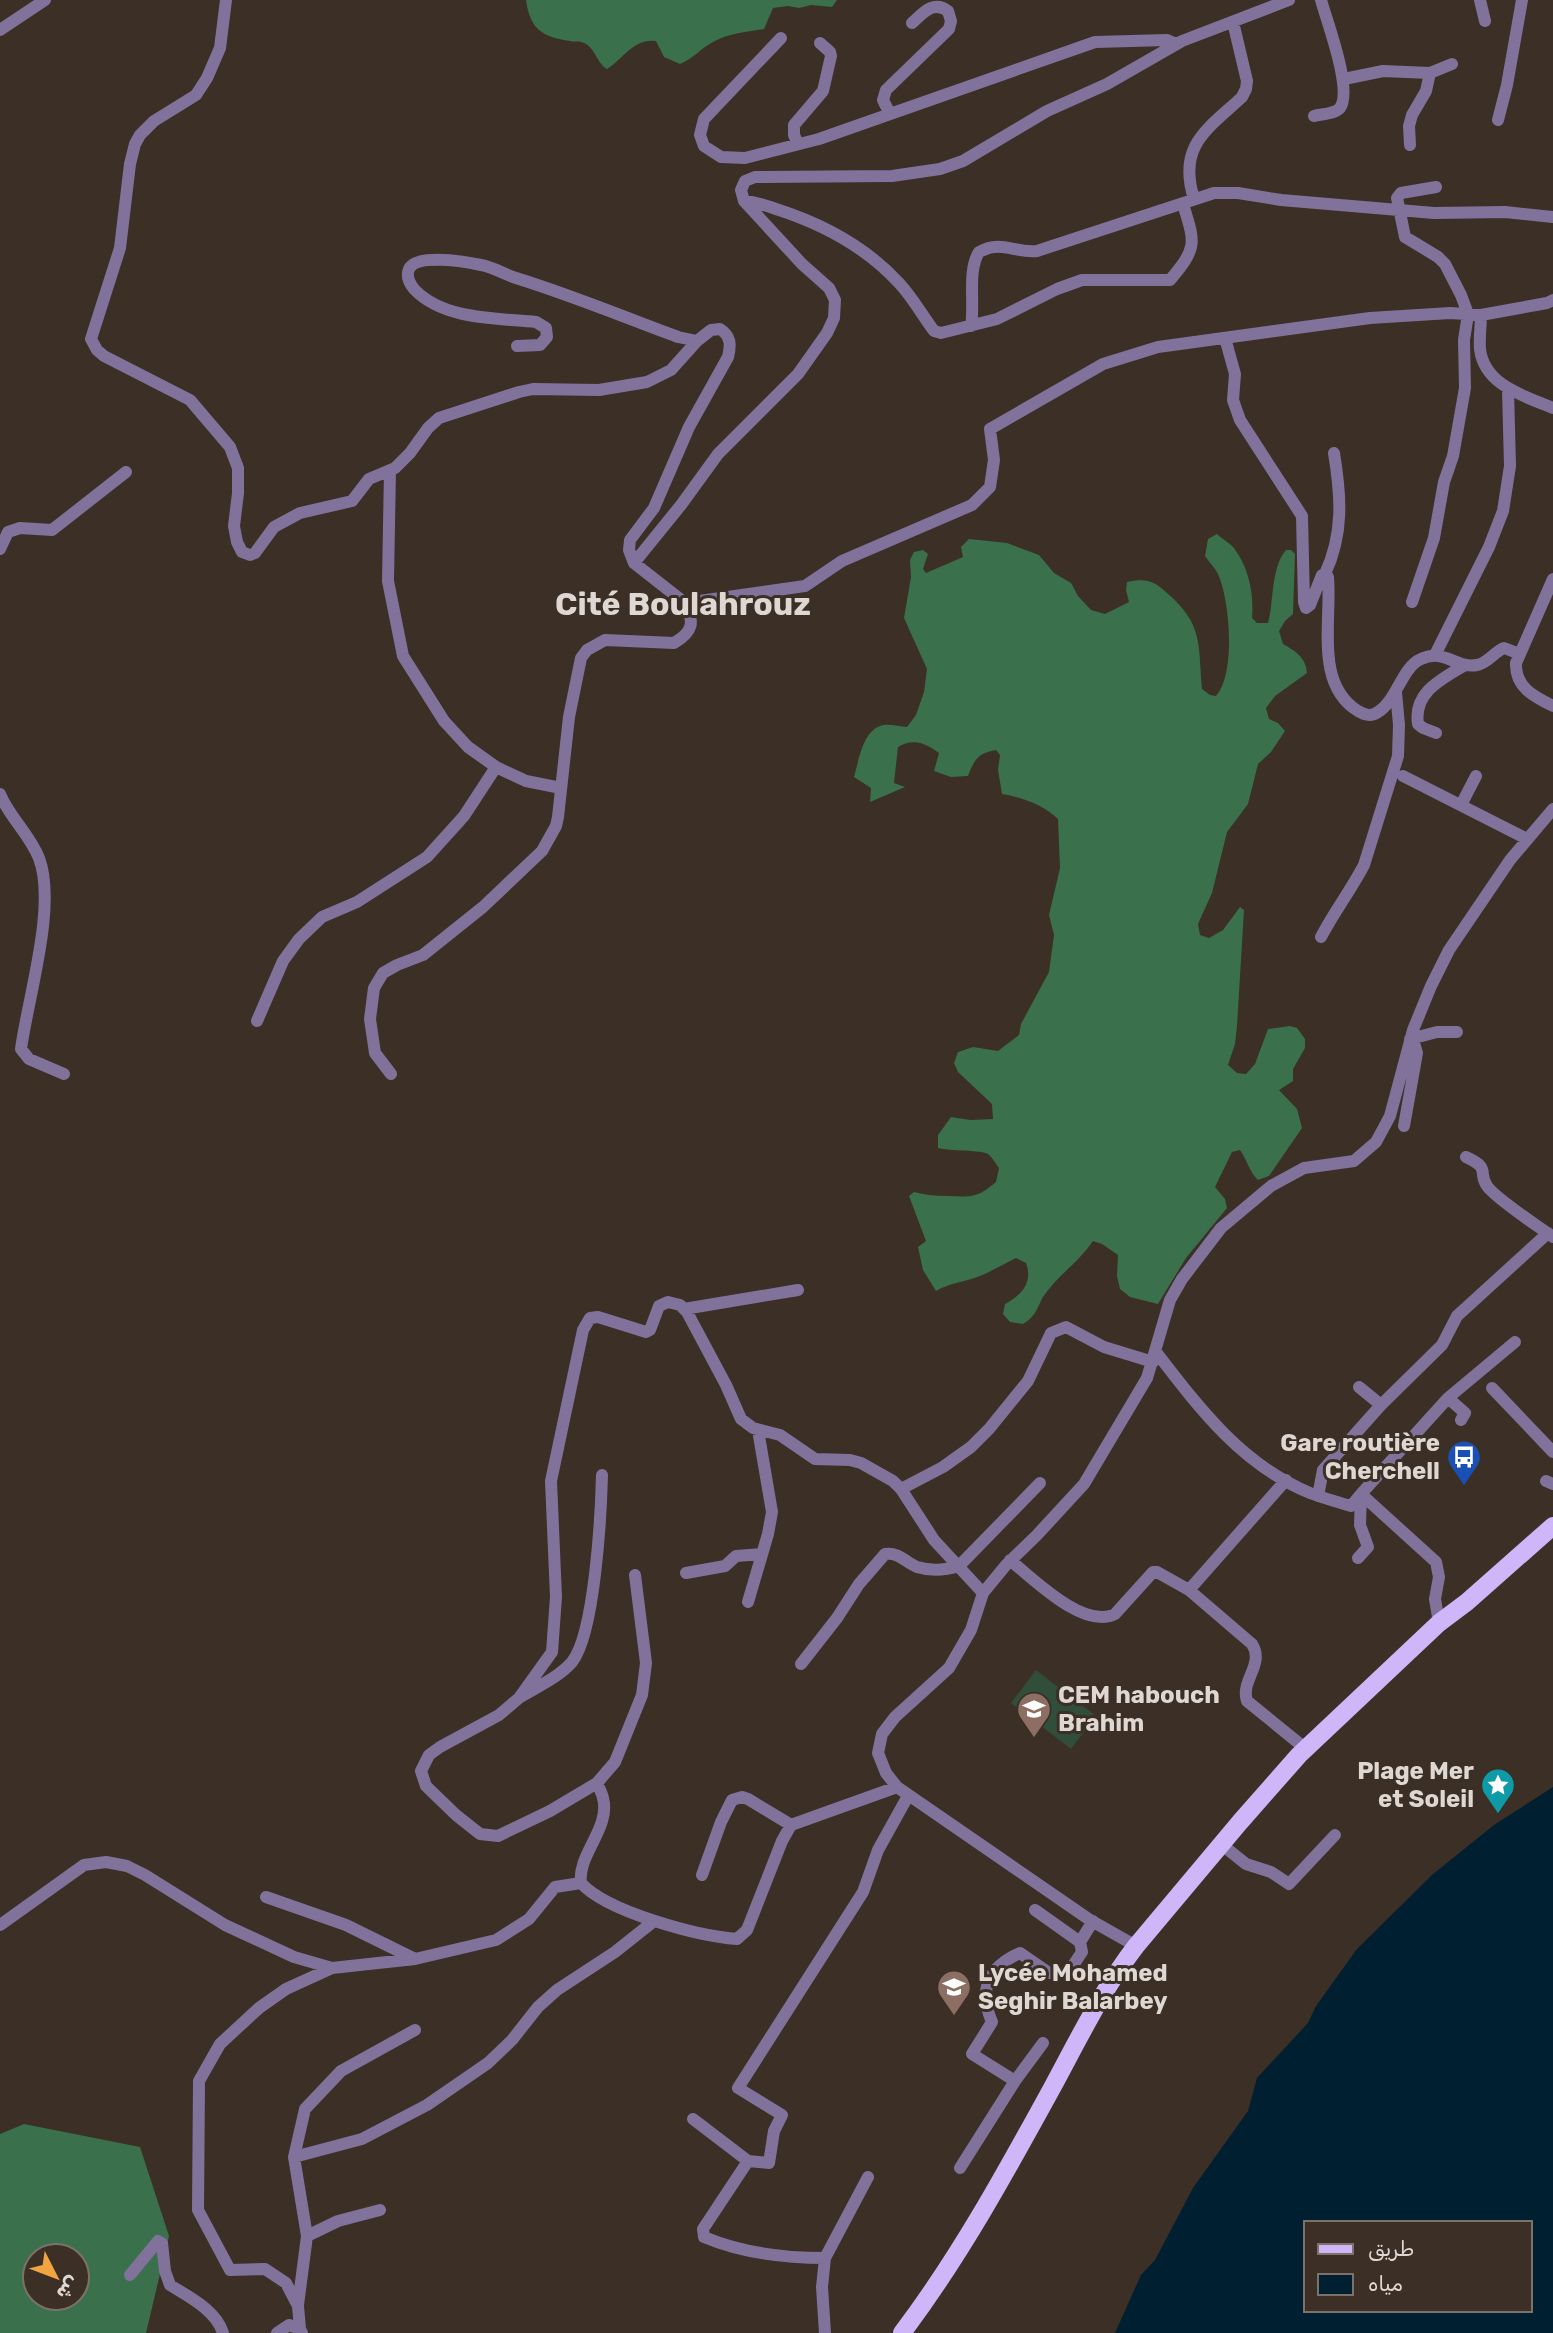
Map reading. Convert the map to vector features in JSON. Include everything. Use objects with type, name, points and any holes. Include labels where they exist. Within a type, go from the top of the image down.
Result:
[{"type":"main road","points":[[902,2333],[963,2246],[1088,2021],[1120,1967],[1136,1946],[1221,1844],[1306,1749],[1440,1623],[1553,1526]]},
{"type":"street","points":[[0,30],[45,0]]},
{"type":"street","points":[[226,0],[220,48],[207,78],[195,95],[154,121],[135,144],[120,248],[93,331],[93,345],[116,362],[190,400],[230,447],[237,461],[239,476],[235,534],[239,547],[246,554],[256,553],[270,532],[281,522],[309,510],[352,501],[369,479],[395,468],[439,418],[534,389],[599,390],[647,382],[671,370],[697,341],[711,330],[720,328],[729,339],[730,349],[689,427],[654,509],[630,540],[629,550],[634,563],[685,603],[691,615],[689,631],[674,643],[605,640],[587,650],[581,657],[569,717],[556,826],[542,851],[483,907],[423,955],[383,973],[374,988],[370,1019],[375,1053],[391,1074]]},
{"type":"street","points":[[634,563],[718,454],[798,374],[834,318],[835,300],[829,288],[802,264],[744,201],[742,185],[749,178],[892,176],[940,169],[980,151],[1030,120],[1107,84],[1176,44],[1289,0]]},
{"type":"street","points":[[1314,116],[1336,111],[1341,107],[1344,96],[1344,79],[1321,0]]},
{"type":"street","points":[[1480,0],[1485,21]]},
{"type":"street","points":[[1498,120],[1507,85],[1521,0]]},
{"type":"street","points":[[890,114],[883,100],[887,90],[949,29],[951,21],[948,11],[936,5],[931,6],[912,23]]},
{"type":"street","points":[[744,201],[762,203],[796,215],[861,248],[898,281],[934,331],[941,333],[997,319],[1057,289],[1082,280],[1170,280],[1192,248],[1188,201],[1192,149],[1200,136],[1242,97],[1246,89],[1247,81],[1233,22]]},
{"type":"street","points":[[781,38],[704,120],[700,135],[704,146],[714,154],[729,159],[745,158],[798,144],[1095,42],[1167,40],[1176,44]]},
{"type":"street","points":[[798,144],[794,125],[821,95],[831,56],[820,43]]},
{"type":"street","points":[[1344,79],[1383,71],[1430,73],[1452,64]]},
{"type":"street","points":[[1410,145],[1409,126],[1412,115],[1426,91],[1430,73]]},
{"type":"street","points":[[1436,187],[1400,194],[1397,198],[1405,237],[1445,264],[1474,315],[1483,360],[1496,379],[1508,389],[1553,408]]},
{"type":"street","points":[[971,326],[973,266],[979,252],[996,245],[1026,252],[1037,251],[1214,193],[1238,193],[1281,200],[1434,213],[1505,212],[1553,217]]},
{"type":"street","points":[[517,345],[540,345],[547,337],[546,328],[536,322],[458,313],[437,305],[413,287],[408,276],[410,268],[418,261],[428,260],[484,265],[678,337],[697,341]]},
{"type":"street","points":[[685,603],[805,586],[842,561],[972,505],[990,487],[994,460],[990,429],[1103,364],[1158,347],[1370,318],[1450,313],[1474,315],[1553,300]]},
{"type":"street","points":[[1412,602],[1434,538],[1444,482],[1453,456],[1465,388],[1464,340],[1474,315]]},
{"type":"street","points":[[1225,338],[1235,374],[1233,400],[1240,420],[1302,516],[1306,608],[1309,607],[1322,575],[1325,574],[1339,532],[1334,453]]},
{"type":"street","points":[[1435,655],[1489,547],[1503,511],[1510,466],[1508,389]]},
{"type":"street","points":[[390,470],[388,581],[404,656],[444,721],[468,747],[496,767],[526,781],[561,788]]},
{"type":"street","points":[[0,549],[8,532],[20,528],[51,530],[127,472]]},
{"type":"street","points":[[1325,574],[1328,577],[1330,607],[1327,648],[1334,683],[1350,705],[1366,715],[1375,715],[1389,703],[1412,665],[1423,658],[1445,656],[1465,665]]},
{"type":"street","points":[[1553,579],[1516,663],[1515,673],[1519,682],[1533,696],[1553,706]]},
{"type":"street","points":[[1436,733],[1418,724],[1420,700],[1433,686],[1465,665],[1484,662],[1504,648],[1520,654]]},
{"type":"street","points":[[1321,937],[1364,865],[1398,756],[1396,692]]},
{"type":"street","points":[[257,1021],[283,961],[299,939],[322,917],[357,902],[427,857],[464,816],[496,767]]},
{"type":"street","points":[[1404,776],[1527,839]]},
{"type":"street","points":[[1461,805],[1476,776]]},
{"type":"street","points":[[0,794],[5,806],[25,831],[40,860],[46,906],[21,1049],[29,1059],[64,1074]]},
{"type":"street","points":[[1136,1946],[1093,1921],[908,1797],[886,1773],[878,1753],[881,1734],[895,1717],[950,1668],[971,1630],[983,1593],[1010,1560],[1045,1528],[1084,1484],[1141,1390],[1154,1357],[1170,1300],[1194,1262],[1221,1228],[1254,1199],[1287,1176],[1304,1168],[1354,1161],[1376,1142],[1390,1116],[1410,1039],[1449,950],[1527,839],[1553,809]]},
{"type":"street","points":[[1410,1039],[1437,1031],[1457,1032]]},
{"type":"street","points":[[1404,1126],[1417,1053],[1410,1039]]},
{"type":"street","points":[[1318,1496],[1323,1470],[1381,1405],[1442,1345],[1457,1316],[1551,1235],[1486,1185],[1482,1167],[1466,1157]]},
{"type":"street","points":[[684,1309],[798,1290]]},
{"type":"street","points":[[519,1698],[552,1652],[556,1597],[551,1481],[585,1323],[590,1318],[596,1317],[646,1332],[650,1330],[657,1309],[663,1304],[673,1303],[684,1309],[726,1385],[741,1419],[748,1426],[780,1436],[815,1459],[850,1460],[884,1475],[901,1489],[934,1540],[983,1593]]},
{"type":"street","points":[[901,1489],[943,1467],[971,1447],[1028,1381],[1051,1333],[1066,1327],[1104,1347],[1154,1357],[1224,1436],[1286,1480],[1318,1496],[1375,1506],[1436,1562],[1439,1577],[1435,1599],[1440,1623]]},
{"type":"street","points":[[1359,1558],[1368,1548],[1360,1525],[1358,1502],[1448,1398],[1515,1342]]},
{"type":"street","points":[[1359,1387],[1381,1405]]},
{"type":"street","points":[[1492,1388],[1553,1452]]},
{"type":"street","points":[[1448,1398],[1465,1413],[1461,1420]]},
{"type":"street","points":[[748,1602],[772,1512],[758,1430]]},
{"type":"street","points":[[602,1475],[601,1518],[593,1585],[583,1639],[573,1661],[556,1677],[429,1755],[421,1771],[426,1786],[480,1834],[498,1836],[551,1811],[597,1783],[615,1762],[642,1695],[646,1663],[635,1575]]},
{"type":"street","points":[[1189,1590],[1286,1480]]},
{"type":"street","points":[[801,1664],[867,1574],[886,1554],[896,1554],[917,1566],[929,1569],[959,1566],[1040,1483]]},
{"type":"street","points":[[686,1573],[726,1566],[736,1556],[762,1554]]},
{"type":"street","points":[[1010,1560],[1065,1603],[1095,1616],[1107,1617],[1115,1614],[1154,1572],[1189,1590],[1252,1644],[1256,1663],[1245,1693],[1247,1700],[1306,1749]]},
{"type":"street","points":[[597,1783],[604,1800],[602,1819],[581,1869],[581,1884],[605,1903],[654,1921],[730,1938],[740,1938],[747,1930],[790,1825],[897,1787]]},
{"type":"street","points":[[702,1875],[732,1800],[742,1797],[748,1799],[790,1825]]},
{"type":"street","points":[[693,2119],[748,2161],[769,2163],[774,2131],[782,2115],[738,2088],[863,1892],[878,1850],[908,1797]]},
{"type":"street","points":[[1221,1844],[1246,1864],[1271,1872],[1289,1885],[1335,1835]]},
{"type":"street","points":[[0,1925],[84,1865],[106,1862],[127,1866],[145,1875],[226,1925],[294,1957],[332,1968]]},
{"type":"street","points":[[298,2306],[286,2283],[265,2269],[230,2270],[198,2210],[199,2081],[220,2044],[259,2008],[286,1989],[332,1968],[415,1959],[496,1940],[529,1919],[555,1887],[581,1884]]},
{"type":"street","points":[[266,1896],[346,1925],[415,1959]]},
{"type":"street","points":[[1035,1910],[1080,1942]]},
{"type":"street","points":[[294,2157],[362,2139],[427,2105],[488,2063],[512,2040],[538,2007],[557,1990],[615,1952],[654,1921]]},
{"type":"street","points":[[1015,2081],[972,2054],[992,2022],[986,2002],[989,1980],[1003,1962],[1020,1953],[1049,1973],[1068,1973],[1082,1952],[1080,1942],[1093,1921]]},
{"type":"street","points":[[301,2331],[298,2306],[307,2236],[294,2157],[305,2109],[341,2071],[415,2030]]},
{"type":"street","points":[[960,2168],[1015,2081],[1044,2043]]},
{"type":"street","points":[[748,2161],[703,2229],[704,2237],[722,2245],[789,2258],[825,2258]]},
{"type":"street","points":[[825,2333],[822,2287],[825,2258],[868,2177]]},
{"type":"street","points":[[307,2236],[338,2221],[380,2210]]},
{"type":"street","points":[[130,2275],[158,2241],[162,2243],[170,2285],[196,2300],[220,2322],[223,2333]]},
{"type":"street","points":[[277,2333],[289,2325],[301,2331]]},
{"type":"green space","points":[[526,0],[837,0],[832,7],[811,5],[773,8],[764,29],[719,39],[680,64],[664,57],[656,41],[648,41],[635,46],[607,69],[586,44],[552,37],[539,30],[534,25]]},
{"type":"green space","points":[[1217,534],[1234,548],[1243,564],[1251,591],[1252,618],[1257,623],[1268,623],[1275,575],[1281,557],[1286,550],[1295,554],[1293,614],[1279,631],[1283,644],[1302,659],[1307,673],[1275,696],[1266,708],[1269,719],[1278,723],[1285,731],[1271,752],[1258,764],[1248,804],[1227,832],[1212,893],[1198,924],[1200,935],[1209,938],[1223,930],[1240,907],[1244,910],[1237,1026],[1228,1065],[1237,1073],[1246,1074],[1255,1064],[1268,1029],[1290,1026],[1297,1028],[1305,1039],[1305,1048],[1293,1069],[1293,1081],[1279,1090],[1297,1109],[1302,1128],[1269,1176],[1258,1180],[1240,1150],[1232,1152],[1215,1187],[1225,1199],[1227,1208],[1186,1258],[1158,1304],[1130,1297],[1120,1289],[1117,1276],[1118,1255],[1093,1241],[1049,1289],[1031,1318],[1023,1324],[1010,1322],[1003,1314],[1005,1304],[1016,1296],[1027,1282],[1026,1263],[1016,1258],[980,1276],[936,1291],[923,1270],[918,1247],[926,1241],[909,1196],[914,1192],[935,1196],[969,1196],[979,1194],[996,1182],[999,1168],[988,1154],[938,1148],[938,1135],[951,1117],[993,1119],[992,1104],[958,1072],[954,1063],[958,1052],[973,1047],[998,1051],[1019,1035],[1021,1024],[1049,972],[1054,935],[1049,915],[1060,868],[1058,819],[1032,802],[1002,794],[998,770],[1000,755],[996,750],[978,758],[968,776],[951,777],[934,771],[939,753],[919,743],[904,744],[898,747],[894,783],[905,787],[870,802],[871,788],[854,777],[863,746],[871,732],[884,725],[907,727],[916,715],[924,692],[927,669],[904,618],[911,577],[910,560],[914,552],[923,550],[928,554],[923,569],[926,573],[963,557],[961,547],[969,539],[1007,543],[1039,555],[1054,573],[1071,583],[1078,596],[1091,610],[1105,614],[1129,602],[1127,582],[1139,580],[1154,583],[1188,615],[1197,636],[1202,689],[1216,696],[1222,686],[1229,655],[1226,601],[1217,572],[1205,556],[1208,539]]},
{"type":"green space","points":[[1036,1670],[1096,1716],[1071,1749],[1011,1703]]},
{"type":"green space","points":[[24,2124],[140,2147],[169,2236],[146,2333],[0,2333],[0,2134]]},
{"type":"water","points":[[1553,1787],[1553,2333],[1115,2333],[1141,2275],[1155,2260],[1193,2188],[1248,2111],[1257,2078],[1308,2023],[1316,2006],[1357,1949],[1432,1875],[1494,1825]]},
{"type":"place","name":"Gare routière Cherchell","points":[[1464,1487]]},
{"type":"place","name":"CEM habouch Brahim","points":[[1034,1739]]},
{"type":"place","name":"Plage Mer et Soleil","points":[[1498,1815]]},
{"type":"place","name":"Lycée Mohamed Seghir Balarbey","points":[[954,2017]]},
{"type":"district","name":"Cité Boulahrouz","points":[[683,604]]}]
